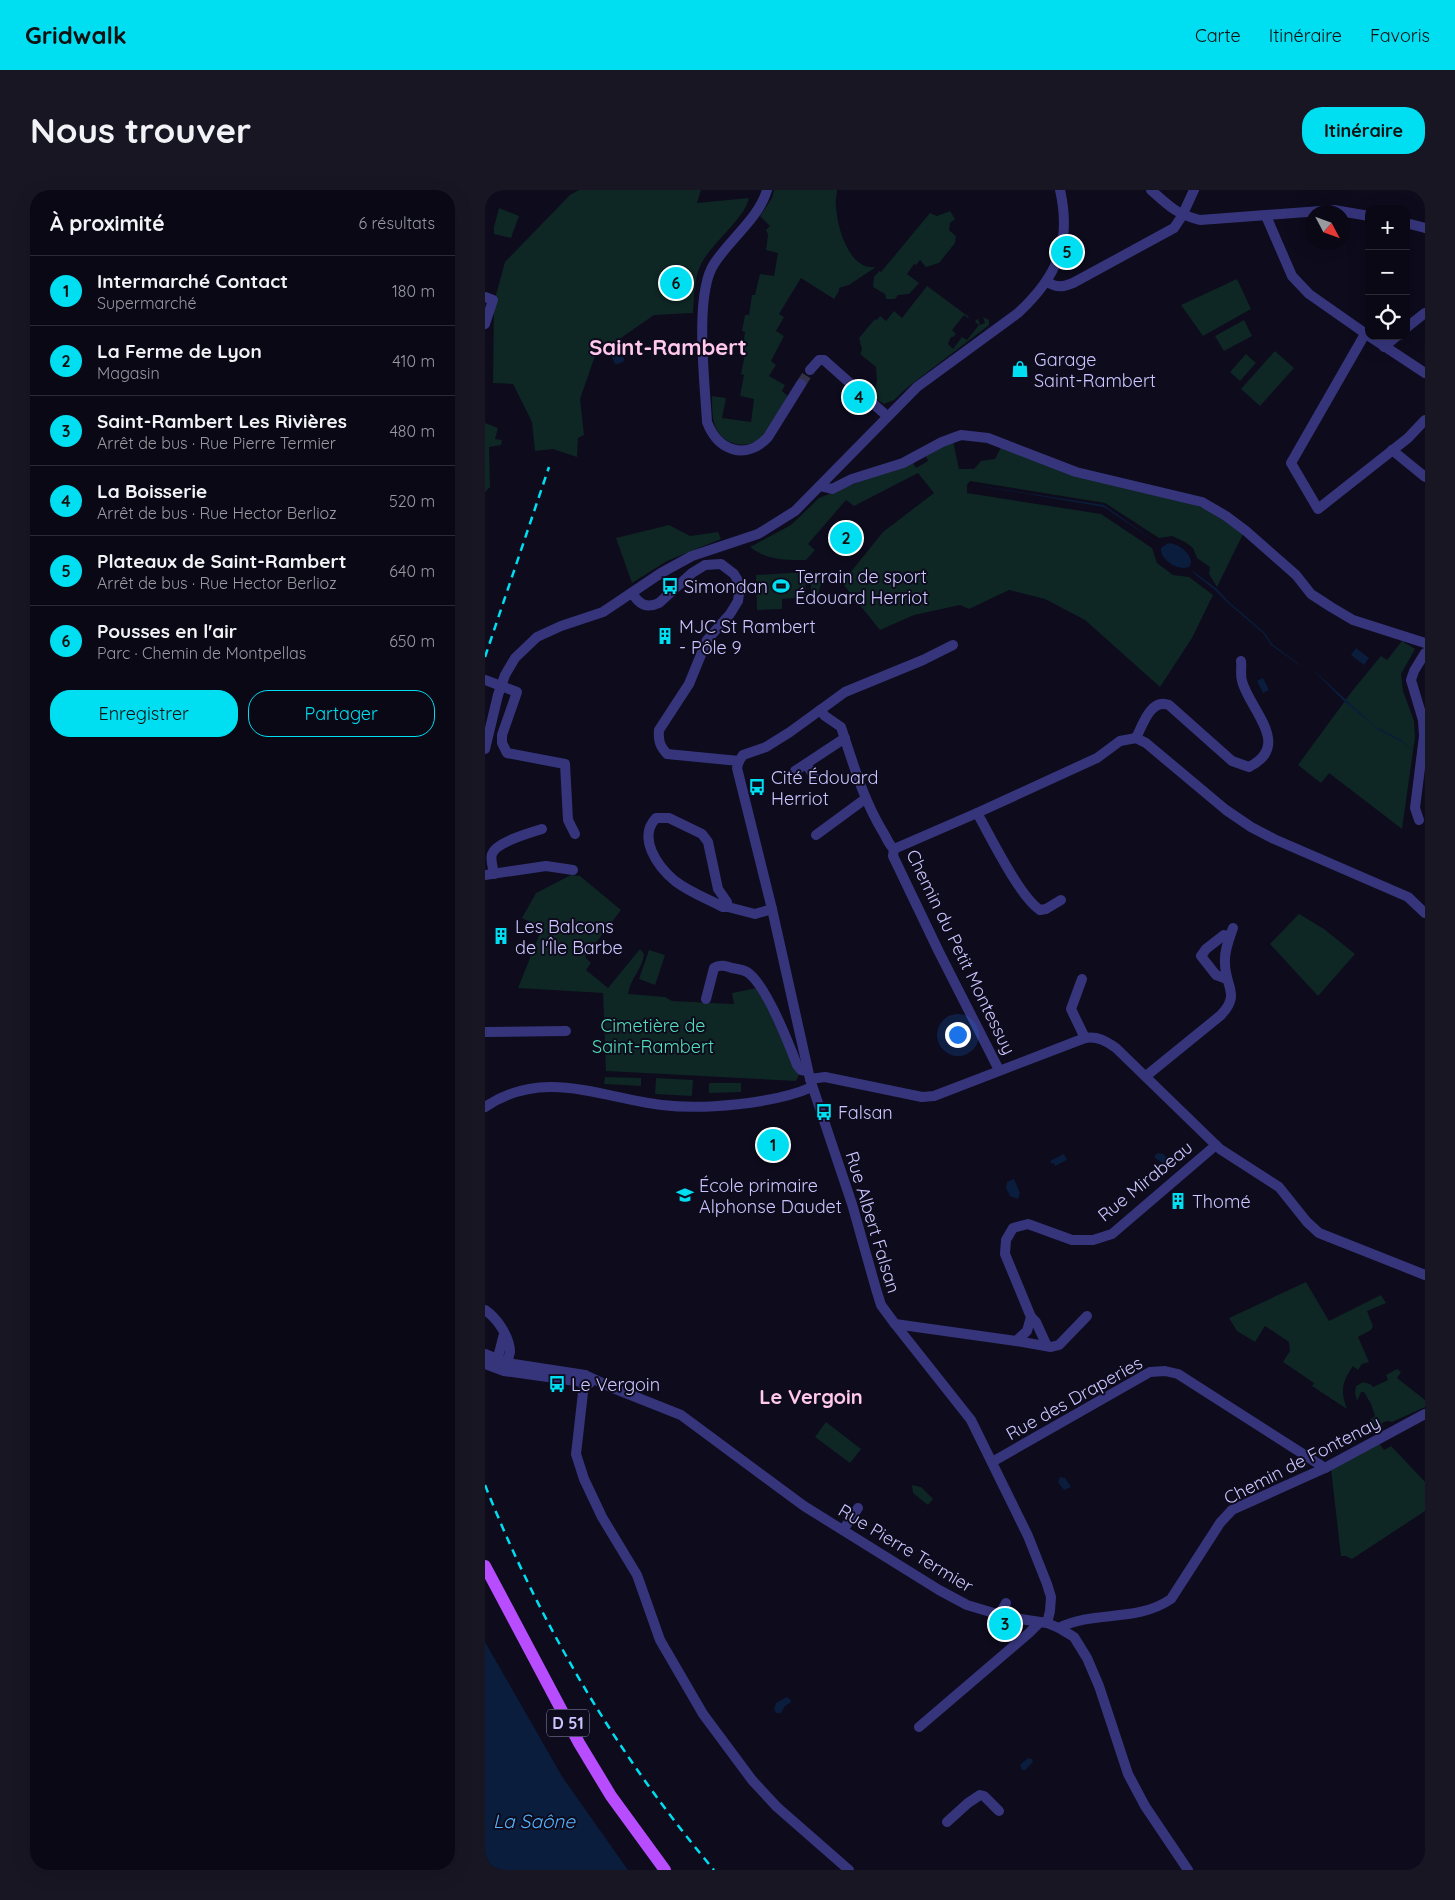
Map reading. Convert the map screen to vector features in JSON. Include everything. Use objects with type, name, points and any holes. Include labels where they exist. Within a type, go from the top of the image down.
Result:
[{"type":"main road","name":"D 51","points":[[485,1566],[579,1743],[611,1796],[665,1870]]},
{"type":"street","points":[[767,190],[764,201],[728,244],[713,265],[707,278],[703,310],[703,337],[707,422],[711,432],[716,439],[732,449],[741,451],[761,445],[799,388]]},
{"type":"street","points":[[485,749],[493,683],[537,637],[561,626],[603,612],[661,572],[692,556],[742,540],[771,527],[795,511],[917,387],[1018,313],[1032,300],[1047,282],[1061,253],[1065,214],[1061,190]]},
{"type":"street","points":[[1151,190],[1183,216],[1200,220],[1335,210],[1365,215]]},
{"type":"street","points":[[1047,282],[1060,287],[1073,283],[1174,228],[1183,216],[1194,190]]},
{"type":"street","points":[[1266,216],[1292,276],[1309,294],[1365,333]]},
{"type":"street","points":[[1410,224],[1425,228]]},
{"type":"street","points":[[485,297],[493,300],[485,324]]},
{"type":"street","points":[[1410,325],[1425,313]]},
{"type":"street","points":[[1365,340],[1291,464],[1318,509],[1408,438],[1425,420]]},
{"type":"street","points":[[1375,340],[1425,373]]},
{"type":"street","points":[[1384,347],[1392,340]]},
{"type":"street","points":[[810,370],[819,360],[824,360],[887,416]]},
{"type":"street","points":[[820,486],[832,489],[852,479],[903,462],[961,434],[988,438],[1076,472],[1201,502],[1227,516],[1246,531],[1296,575],[1311,594],[1353,620],[1425,643]]},
{"type":"street","points":[[1392,450],[1425,477]]},
{"type":"street","points":[[631,593],[647,607],[653,606],[659,603],[692,573],[705,565],[721,564],[735,574],[740,586],[739,601],[707,640],[689,684],[659,730],[661,746],[667,754],[739,761],[743,755],[766,747],[774,742],[855,686],[923,660],[953,645]]},
{"type":"street","points":[[1419,820],[1415,808],[1424,736],[1423,720],[1411,680],[1413,671],[1425,653]]},
{"type":"street","points":[[1135,738],[1151,710],[1158,703],[1163,703],[1169,705],[1232,761],[1249,767],[1257,763],[1264,756],[1268,742],[1268,732],[1242,681],[1241,661]]},
{"type":"street","points":[[493,683],[517,692],[502,735],[502,743],[507,753],[565,764],[567,767],[568,820],[575,834]]},
{"type":"street","name":"Chemin du Petit Montessuy","points":[[820,710],[825,716],[841,726],[865,799],[894,849],[893,856],[916,905],[999,1070]]},
{"type":"street","points":[[795,771],[845,738]]},
{"type":"street","points":[[894,849],[1097,758],[1120,741],[1135,738],[1146,743],[1226,810],[1251,827],[1273,839],[1409,897],[1425,913]]},
{"type":"street","name":"Rue Albert Falsan","points":[[739,761],[737,768],[772,909],[810,1079],[852,1204],[881,1305],[971,1420],[1028,1536],[1047,1584],[1051,1597],[1050,1611],[1043,1622]]},
{"type":"street","points":[[805,764],[814,776]]},
{"type":"street","points":[[816,835],[865,799]]},
{"type":"street","points":[[977,813],[1032,905],[1040,910],[1046,909],[1061,900]]},
{"type":"street","points":[[728,907],[727,902],[718,889],[708,842],[703,834],[669,818],[656,818],[648,832],[653,854],[677,882],[723,907],[755,914],[772,909]]},
{"type":"street","points":[[542,829],[501,844],[494,850],[491,856],[489,874],[546,866],[573,870]]},
{"type":"street","points":[[1146,1076],[1227,1009],[1232,996],[1227,980],[1225,963],[1231,932],[1223,934],[1201,956],[1216,975],[1227,980]]},
{"type":"street","points":[[706,999],[710,966],[724,966],[747,972],[758,983],[777,1016],[797,1065],[810,1079]]},
{"type":"street","points":[[1083,980],[1071,1009],[1085,1038]]},
{"type":"street","points":[[485,1032],[566,1031]]},
{"type":"street","points":[[485,1107],[499,1098],[521,1089],[539,1086],[557,1086],[661,1105],[693,1108],[726,1106],[767,1099],[810,1079],[825,1077],[922,1096],[934,1096],[1085,1038],[1093,1037],[1105,1040],[1116,1048],[1215,1144],[1279,1187],[1307,1222],[1319,1233],[1425,1277]]},
{"type":"street","name":"Rue Mirabeau","points":[[1047,1346],[1036,1322],[1031,1317],[1005,1254],[1006,1240],[1013,1228],[1028,1224],[1072,1240],[1093,1240],[1112,1234],[1215,1144]]},
{"type":"street","points":[[485,1310],[495,1320],[509,1344],[510,1353],[498,1365]]},
{"type":"street","points":[[895,1324],[1047,1346],[1059,1345],[1087,1316]]},
{"type":"street","points":[[1016,1341],[1027,1331],[1031,1317]]},
{"type":"street","name":"Rue Pierre Termier","points":[[485,1354],[498,1365],[585,1379],[613,1388],[681,1416],[804,1506],[946,1594],[967,1605],[999,1615],[1043,1622],[1059,1628],[1073,1637],[1087,1658],[1099,1686],[1128,1774],[1145,1806],[1188,1870]]},
{"type":"street","name":"Rue des Draperies","points":[[992,1462],[1150,1372],[1165,1371],[1178,1374],[1325,1468]]},
{"type":"street","points":[[585,1379],[576,1454],[584,1479],[602,1518],[637,1576],[660,1640],[703,1714],[752,1780],[777,1807],[849,1870]]},
{"type":"street","name":"Chemin de Fontenay","points":[[1059,1628],[1071,1622],[1144,1612],[1159,1607],[1171,1599],[1220,1523],[1232,1510],[1325,1468],[1425,1414]]},
{"type":"street","points":[[843,1530],[859,1508]]},
{"type":"street","points":[[999,1615],[1006,1603]]},
{"type":"street","points":[[919,1727],[1043,1622]]},
{"type":"street","points":[[947,1822],[980,1794],[989,1800],[999,1811]]},
{"type":"green space","points":[[579,190],[701,190],[697,203],[749,198],[741,214],[701,264],[696,282],[693,313],[654,315],[595,356],[580,399],[584,435],[578,438],[577,457],[553,449],[535,451],[532,422],[513,384],[493,383],[494,302],[505,262],[570,195]]},
{"type":"green space","points":[[774,190],[837,190],[837,215],[846,246],[859,262],[867,266],[876,267],[849,285],[839,288],[834,299],[801,278],[779,314],[784,317],[776,331],[784,336],[771,361],[776,365],[769,376],[785,385],[782,391],[788,396],[767,432],[757,441],[743,445],[730,442],[719,433],[715,426],[712,396],[726,398],[722,418],[751,422],[754,399],[740,396],[744,375],[741,374],[745,354],[742,353],[745,332],[742,331],[745,315],[749,315],[752,295],[755,295],[760,274],[774,276],[778,253],[766,250],[768,235],[766,230],[770,226],[760,216],[772,198]]},
{"type":"green space","points":[[499,208],[519,216],[511,238],[494,234]]},
{"type":"green space","points":[[950,211],[955,219],[950,223],[949,230],[956,236],[955,243],[939,263],[926,267],[920,260],[916,265],[914,264],[907,274],[919,283],[909,294],[898,295],[895,299],[886,299],[885,294],[873,287],[874,277],[879,271],[881,272],[930,213],[937,216]]},
{"type":"green space","points":[[1237,279],[1251,309],[1203,336],[1181,305]]},
{"type":"green space","points":[[927,286],[969,317],[964,315],[952,330],[956,334],[951,337],[948,344],[953,349],[962,337],[967,340],[979,325],[975,322],[976,320],[978,319],[980,325],[985,323],[983,317],[989,320],[989,325],[908,387],[894,400],[884,404],[873,397],[877,381],[876,367],[860,354],[862,350],[859,338],[875,319],[877,320],[880,316],[886,321],[894,311],[902,318]]},
{"type":"green space","points":[[1244,320],[1252,336],[1224,351],[1215,336]]},
{"type":"green space","points":[[1275,351],[1294,368],[1260,406],[1241,389]]},
{"type":"green space","points":[[1246,354],[1256,363],[1240,381],[1230,372]]},
{"type":"green space","points":[[485,423],[498,428],[495,439],[502,440],[501,445],[489,447],[490,487],[485,492]]},
{"type":"green space","points":[[953,441],[959,469],[974,469],[981,461],[995,459],[1001,447],[1184,501],[1211,511],[1244,532],[1217,587],[1209,574],[1210,567],[1197,558],[1193,548],[1185,542],[1172,536],[1159,538],[1105,503],[970,481],[967,485],[967,493],[1101,514],[1152,548],[1157,563],[1173,575],[1189,577],[1213,595],[1192,638],[1160,687],[1085,620],[1045,599],[1009,590],[969,609],[960,605],[914,615],[880,630],[842,583],[883,532],[934,493],[918,473],[854,506],[846,500],[808,544],[815,550],[806,560],[784,560],[770,557],[750,547],[791,525],[819,498],[912,461],[916,468],[928,461],[925,454]]},
{"type":"green space","points":[[669,525],[690,536],[718,532],[721,539],[667,561],[632,583],[616,538]]},
{"type":"green space","name":"Terrain de sport Édouard Herriot","points":[[805,572],[806,597],[782,599],[782,609],[757,610],[756,575]]},
{"type":"green space","points":[[811,575],[818,577],[821,584],[818,594],[811,596]]},
{"type":"green space","points":[[1402,641],[1415,649],[1401,674],[1403,691],[1414,721],[1415,737],[1402,829],[1329,773],[1321,783],[1298,765],[1353,690],[1381,656],[1387,660]]},
{"type":"green space","name":"Cimetière de Saint-Rambert","points":[[571,875],[580,876],[621,910],[585,957],[591,963],[586,970],[608,988],[640,949],[644,954],[643,960],[631,983],[628,994],[665,997],[672,1001],[734,1004],[732,993],[757,988],[780,1029],[799,1075],[796,1081],[606,1071],[603,993],[518,988],[542,928],[522,918],[536,893]]},
{"type":"green space","points":[[1299,914],[1324,929],[1355,954],[1318,996],[1270,944]]},
{"type":"green space","points":[[649,950],[665,955],[655,985],[639,979]]},
{"type":"green space","points":[[605,1077],[641,1078],[641,1086],[604,1084]]},
{"type":"green space","points":[[656,1078],[693,1080],[692,1096],[655,1094]]},
{"type":"green space","points":[[709,1083],[741,1083],[741,1092],[709,1093]]},
{"type":"green space","points":[[1306,1282],[1329,1321],[1381,1295],[1386,1303],[1367,1311],[1373,1326],[1371,1330],[1358,1337],[1369,1362],[1362,1364],[1358,1370],[1353,1366],[1346,1377],[1343,1397],[1347,1409],[1312,1386],[1314,1383],[1283,1362],[1290,1351],[1289,1342],[1265,1326],[1255,1342],[1237,1331],[1229,1318]]},
{"type":"green space","points":[[1397,1369],[1401,1372],[1397,1378],[1425,1400],[1425,1407],[1392,1422],[1382,1423],[1383,1428],[1378,1431],[1371,1429],[1367,1422],[1375,1416],[1371,1404],[1364,1392],[1361,1392],[1357,1401],[1356,1386],[1363,1382],[1373,1387],[1388,1380],[1386,1375]]},
{"type":"green space","points":[[826,1422],[861,1449],[850,1463],[815,1437]]},
{"type":"green space","points":[[1379,1443],[1384,1450],[1391,1446],[1425,1482],[1425,1511],[1352,1559],[1341,1556],[1331,1469]]},
{"type":"green space","points":[[912,1485],[921,1487],[933,1499],[928,1505],[913,1493]]},
{"type":"water","points":[[614,348],[618,355],[624,358],[624,361],[618,364],[615,364],[610,353],[611,349]]},
{"type":"water","points":[[968,484],[1104,505],[1160,545],[1104,507]]},
{"type":"water","points":[[1168,543],[1185,550],[1190,558],[1190,566],[1186,568],[1176,567],[1163,557],[1161,548]]},
{"type":"water","points":[[1190,569],[1217,589],[1230,603],[1264,632],[1272,644],[1300,665],[1310,667],[1299,665],[1271,645],[1263,633]]},
{"type":"water","points":[[1356,648],[1369,658],[1364,665],[1351,655]]},
{"type":"water","points":[[1310,667],[1376,727],[1401,740],[1415,752],[1402,742],[1379,730],[1345,702]]},
{"type":"water","points":[[1263,678],[1269,690],[1263,693],[1257,681]]},
{"type":"water","points":[[1158,1153],[1163,1154],[1169,1159],[1169,1162],[1165,1164],[1155,1158],[1155,1155]]},
{"type":"water","points":[[1064,1154],[1067,1160],[1055,1166],[1050,1161]]},
{"type":"water","points":[[1014,1179],[1020,1193],[1018,1199],[1010,1196],[1006,1188],[1007,1182]]},
{"type":"water","points":[[1060,1477],[1065,1478],[1071,1487],[1064,1490],[1058,1482]]},
{"type":"water","name":"La Saône","points":[[485,1642],[563,1778],[628,1870],[485,1870]]},
{"type":"water","points":[[787,1697],[791,1702],[785,1706],[781,1713],[776,1713],[774,1709],[776,1703]]},
{"type":"water","points":[[1028,1758],[1032,1759],[1033,1762],[1025,1770],[1022,1770],[1020,1765]]},
{"type":"tunnel","points":[[801,384],[810,370]]},
{"type":"railway","points":[[485,657],[549,467]]},
{"type":"railway","points":[[485,1485],[530,1588],[584,1686],[613,1734],[645,1781],[714,1870]]},
{"type":"place","name":"Plateaux de Saint-Rambert","points":[[1067,252]]},
{"type":"place","name":"Pousses en l'air","points":[[676,283]]},
{"type":"place","name":"Garage Saint-Rambert","points":[[1020,369]]},
{"type":"place","name":"La Boisserie","points":[[859,397]]},
{"type":"place","name":"La Ferme de Lyon","points":[[846,538]]},
{"type":"place","name":"Simondan","points":[[670,586]]},
{"type":"place","name":"Terrain de sport Édouard Herriot","points":[[781,586]]},
{"type":"place","name":"MJC St Rambert - Pôle 9","points":[[665,636]]},
{"type":"place","name":"Cité Édouard Herriot","points":[[757,787]]},
{"type":"place","name":"Les Balcons de l'Île Barbe","points":[[501,936]]},
{"type":"place","name":"Falsan","points":[[824,1112]]},
{"type":"place","name":"Intermarché Contact","points":[[773,1145]]},
{"type":"place","name":"École primaire Alphonse Daudet","points":[[685,1195]]},
{"type":"place","name":"Thomé","points":[[1178,1201]]},
{"type":"place","name":"Le Vergoin","points":[[557,1384]]},
{"type":"place","name":"Saint-Rambert Les Rivières","points":[[1005,1624]]},
{"type":"district","name":"Saint-Rambert","points":[[668,347]]},
{"type":"district","name":"Le Vergoin","points":[[811,1396]]}]
